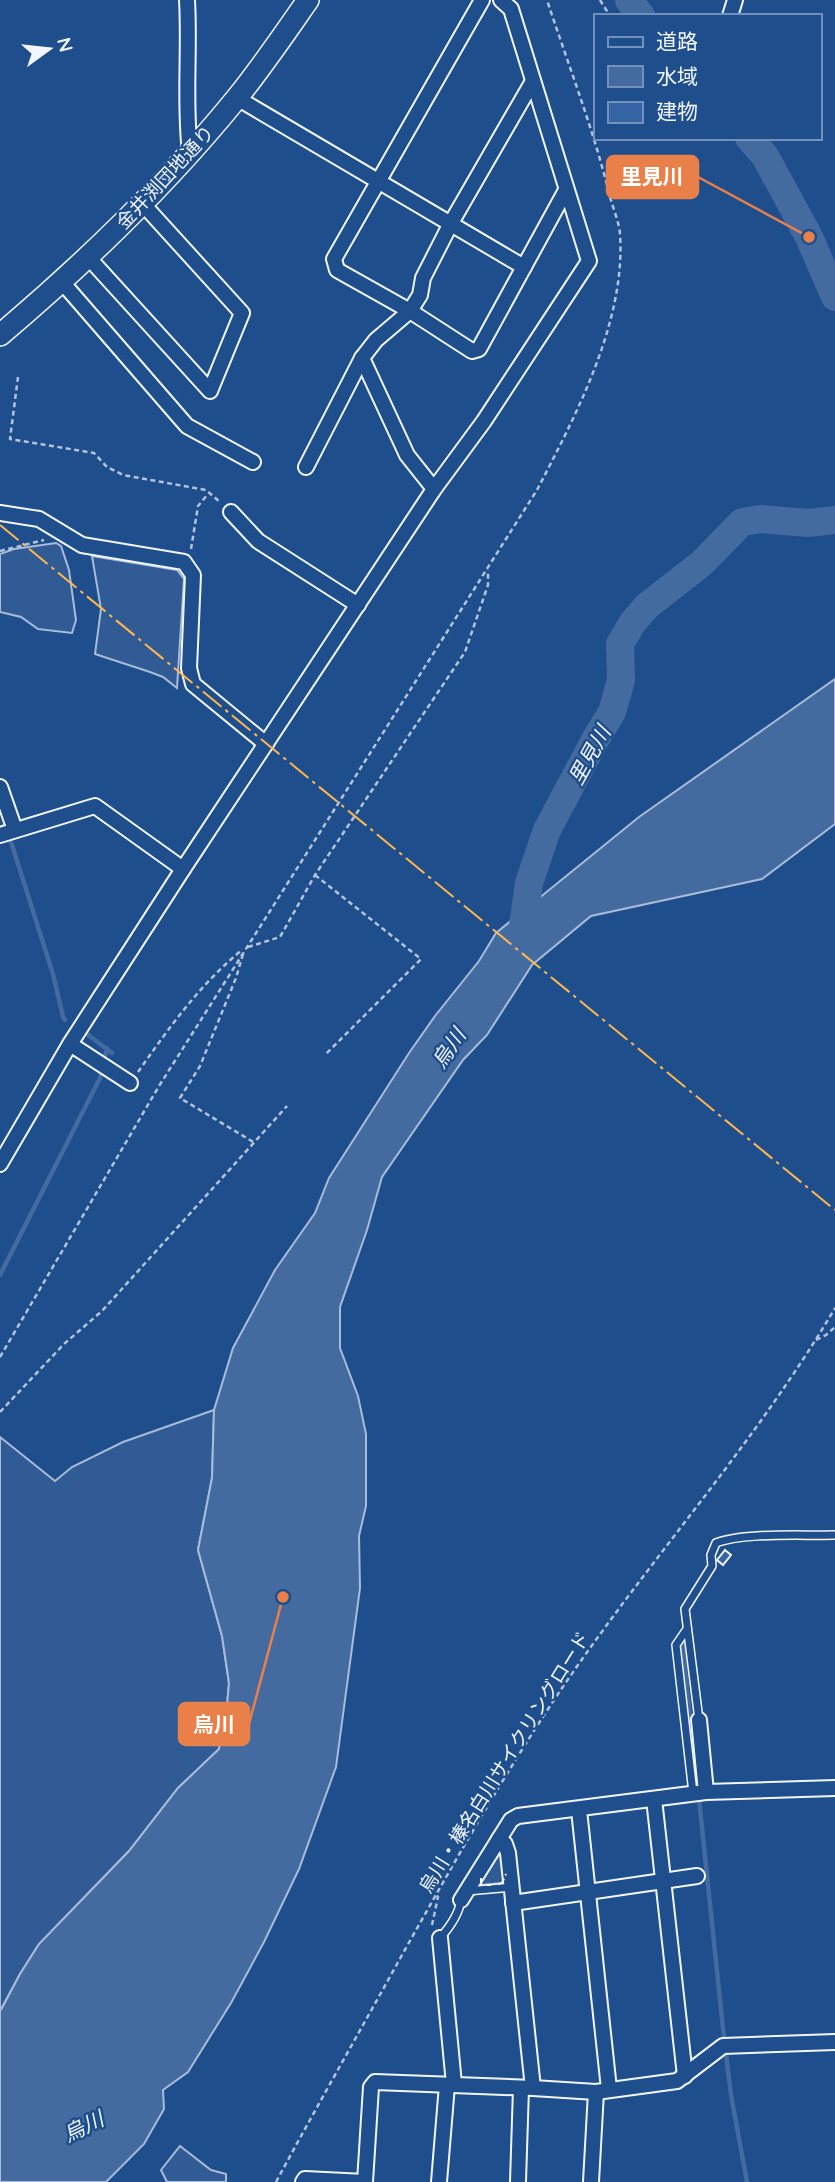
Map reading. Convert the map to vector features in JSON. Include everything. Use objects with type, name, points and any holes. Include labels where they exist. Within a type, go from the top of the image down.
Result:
[{"type":"street","points":[[187,0],[187,123],[190,153]]},
{"type":"street","name":"金井渕団地通り","points":[[0,335],[62,282],[190,153],[237,98],[308,0]]},
{"type":"street","points":[[482,0],[334,259],[337,270],[410,311],[472,351],[478,349],[566,190]]},
{"type":"street","points":[[0,1164],[70,1044],[183,869],[434,489],[484,421],[589,261],[511,9],[502,0]]},
{"type":"street","points":[[306,467],[362,358],[376,341],[410,311],[420,295],[423,278],[451,223],[533,82]]},
{"type":"street","points":[[237,98],[524,267]]},
{"type":"street","points":[[88,257],[210,391],[242,313],[142,203]]},
{"type":"street","points":[[62,282],[187,426],[253,462]]},
{"type":"street","points":[[362,358],[407,455],[434,489]]},
{"type":"street","points":[[231,512],[258,541],[358,606]]},
{"type":"street","points":[[0,513],[39,519],[82,545],[184,562],[193,575],[189,668],[193,684],[266,744]]},
{"type":"street","points":[[0,787],[15,830]]},
{"type":"street","points":[[0,835],[95,806],[183,869]]},
{"type":"street","points":[[70,1044],[130,1083]]},
{"type":"street","points":[[698,1720],[699,1792]]},
{"type":"street","points":[[464,1896],[511,1820],[518,1816],[699,1792],[835,1788]]},
{"type":"street","points":[[654,1798],[685,2076]]},
{"type":"street","points":[[579,1810],[603,2090],[591,2182]]},
{"type":"street","points":[[499,1839],[505,1844],[512,1887],[527,2088],[518,2182]]},
{"type":"street","points":[[513,1903],[697,1876]]},
{"type":"street","points":[[439,2182],[450,2085],[440,1938]]},
{"type":"street","points":[[303,2182],[305,2179],[365,2182],[370,2087],[375,2082],[603,2090],[677,2081],[723,2046],[835,2042]]},
{"type":"lane","points":[[699,1792],[688,1698],[685,1609],[712,1566],[711,1555],[716,1543],[748,1538],[835,1535]]},
{"type":"lane","points":[[687,1629],[676,1645],[688,1698],[698,1720]]},
{"type":"lane","points":[[440,1938],[464,1896],[512,1887]]},
{"type":"path","points":[[0,1357],[159,1086],[537,490],[578,409],[604,340],[618,288],[620,231],[547,0]]},
{"type":"path","points":[[18,377],[10,439],[94,453],[107,467],[123,475],[206,491],[231,512]]},
{"type":"path","points":[[184,562],[191,552],[198,506],[211,494]]},
{"type":"path","points":[[0,551],[65,536]]},
{"type":"path","points":[[130,1083],[196,995],[220,968],[246,947],[280,937],[315,875],[465,652],[488,585],[488,569]]},
{"type":"path","points":[[315,875],[421,959],[326,1054]]},
{"type":"path","points":[[246,947],[200,1066],[180,1098],[255,1143]]},
{"type":"path","points":[[0,1412],[64,1344],[102,1311],[287,1106]]},
{"type":"path","name":"烏川・榛名白川サイクリングロード","points":[[276,2182],[468,1839],[559,1693],[608,1622],[722,1476],[835,1308]]},
{"type":"path","points":[[816,1340],[835,1327]]},
{"type":"shaded area","points":[[56,543],[61,546],[69,570],[76,620],[72,633],[38,629],[21,617],[0,612],[0,554],[14,549]]},
{"type":"shaded area","points":[[92,556],[177,570],[184,579],[177,688],[163,677],[95,654],[101,609]]},
{"type":"shaded area","points":[[214,1410],[212,1478],[198,1550],[222,1636],[229,1683],[219,1749],[178,1788],[129,1851],[39,1944],[0,2011],[0,1437],[55,1481],[72,1467],[123,1442]]},
{"type":"shaded area","points":[[495,1856],[502,1856],[505,1879],[502,1883],[481,1885],[480,1882]]},
{"type":"shaded area","points":[[180,2146],[211,2170],[226,2174],[226,2182],[167,2182],[161,2170]]},
{"type":"water","points":[[835,679],[835,824],[762,879],[591,916],[532,965],[487,1035],[463,1060],[382,1177],[340,1307],[340,1348],[358,1396],[366,1434],[366,1506],[359,1536],[360,1588],[336,1767],[299,1869],[231,2003],[188,2072],[163,2090],[164,2109],[144,2144],[106,2182],[0,2182],[0,2011],[39,1944],[129,1851],[178,1788],[219,1749],[229,1683],[222,1636],[198,1550],[212,1478],[214,1410],[233,1348],[275,1270],[315,1213],[329,1178],[409,1053],[479,961],[496,933],[639,817]]},
{"type":"building","points":[[725,1550],[731,1555],[723,1565],[717,1560]]},
{"type":"waterway","name":"里見川","points":[[629,0],[640,14]]},
{"type":"waterway","name":"里見川","points":[[751,140],[765,156],[809,237],[835,297]]},
{"type":"waterway","name":"里見川","points":[[520,947],[529,883],[547,830],[612,712],[621,680],[620,644],[633,622],[647,606],[702,563],[742,522],[761,519],[808,523],[835,520]]},
{"type":"waterway","points":[[11,842],[65,1020]]},
{"type":"waterway","points":[[87,1034],[112,1053]]},
{"type":"waterway","points":[[104,1061],[107,1048]]},
{"type":"waterway","points":[[0,1275],[100,1078],[102,1069]]},
{"type":"waterway","points":[[682,1640],[697,1784]]},
{"type":"waterway","points":[[699,1799],[731,2095],[747,2182]]},
{"type":"fence","points":[[498,1884],[502,1883],[506,1874]]},
{"type":"fence","points":[[481,1878],[481,1885],[491,1885]]},
{"type":"power","points":[[0,525],[835,1210]]},
{"type":"place","name":"里見川","points":[[809,237]]},
{"type":"place","name":"烏川","points":[[283,1597]]}]
